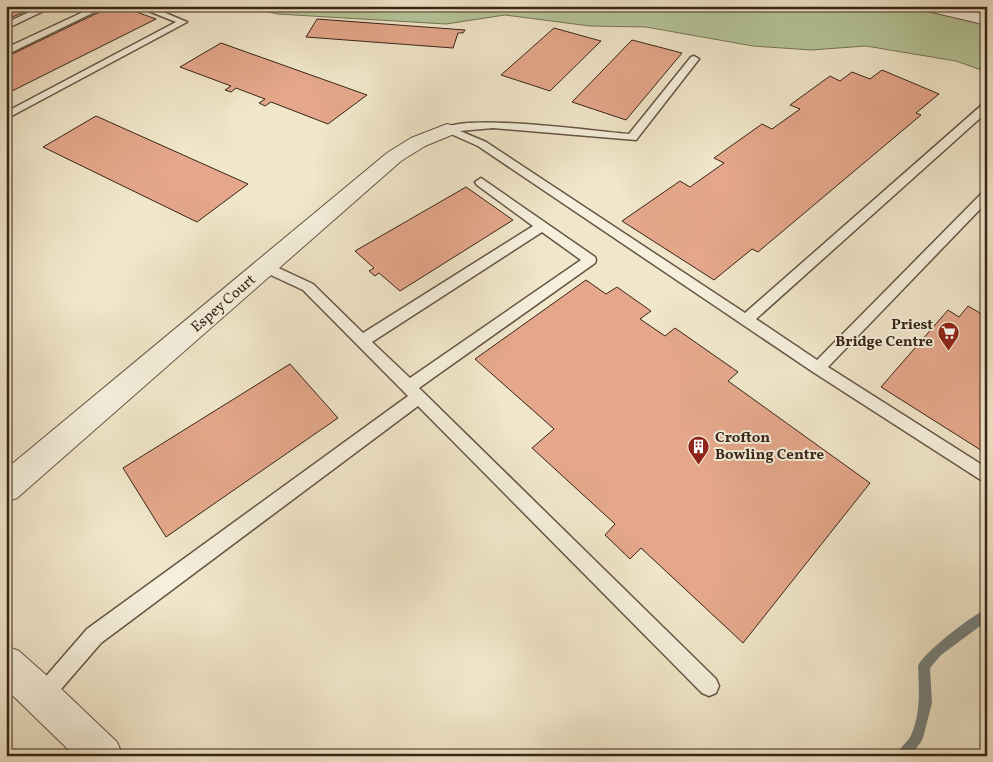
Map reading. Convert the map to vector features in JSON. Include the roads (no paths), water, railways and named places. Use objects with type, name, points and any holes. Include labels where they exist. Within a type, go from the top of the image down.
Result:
[{"type":"street","points":[[924,6],[987,20]]},
{"type":"street","name":"Espey Court","points":[[6,488],[394,157],[418,142],[447,130]]},
{"type":"street","points":[[6,664],[42,696],[103,756]]},
{"type":"lane","points":[[6,26],[50,6]]},
{"type":"lane","points":[[6,52],[103,6]]},
{"type":"lane","points":[[6,116],[183,22],[140,6]]},
{"type":"lane","points":[[447,130],[493,126],[632,138],[694,59]]},
{"type":"lane","points":[[746,320],[987,106]]},
{"type":"lane","points":[[447,130],[482,144],[818,368],[987,477]]},
{"type":"lane","points":[[42,696],[94,636],[590,260],[481,182]]},
{"type":"lane","points":[[818,368],[987,194]]},
{"type":"lane","points":[[362,341],[542,226]]},
{"type":"lane","points":[[265,267],[308,287],[709,686]]},
{"type":"waterway","points":[[902,756],[917,738],[926,703],[924,666],[937,651],[987,614]]},
{"type":"place","name":"Priest Bridge Centre","points":[[949,352]]},
{"type":"place","name":"Crofton Bowling Centre","points":[[699,465]]}]
